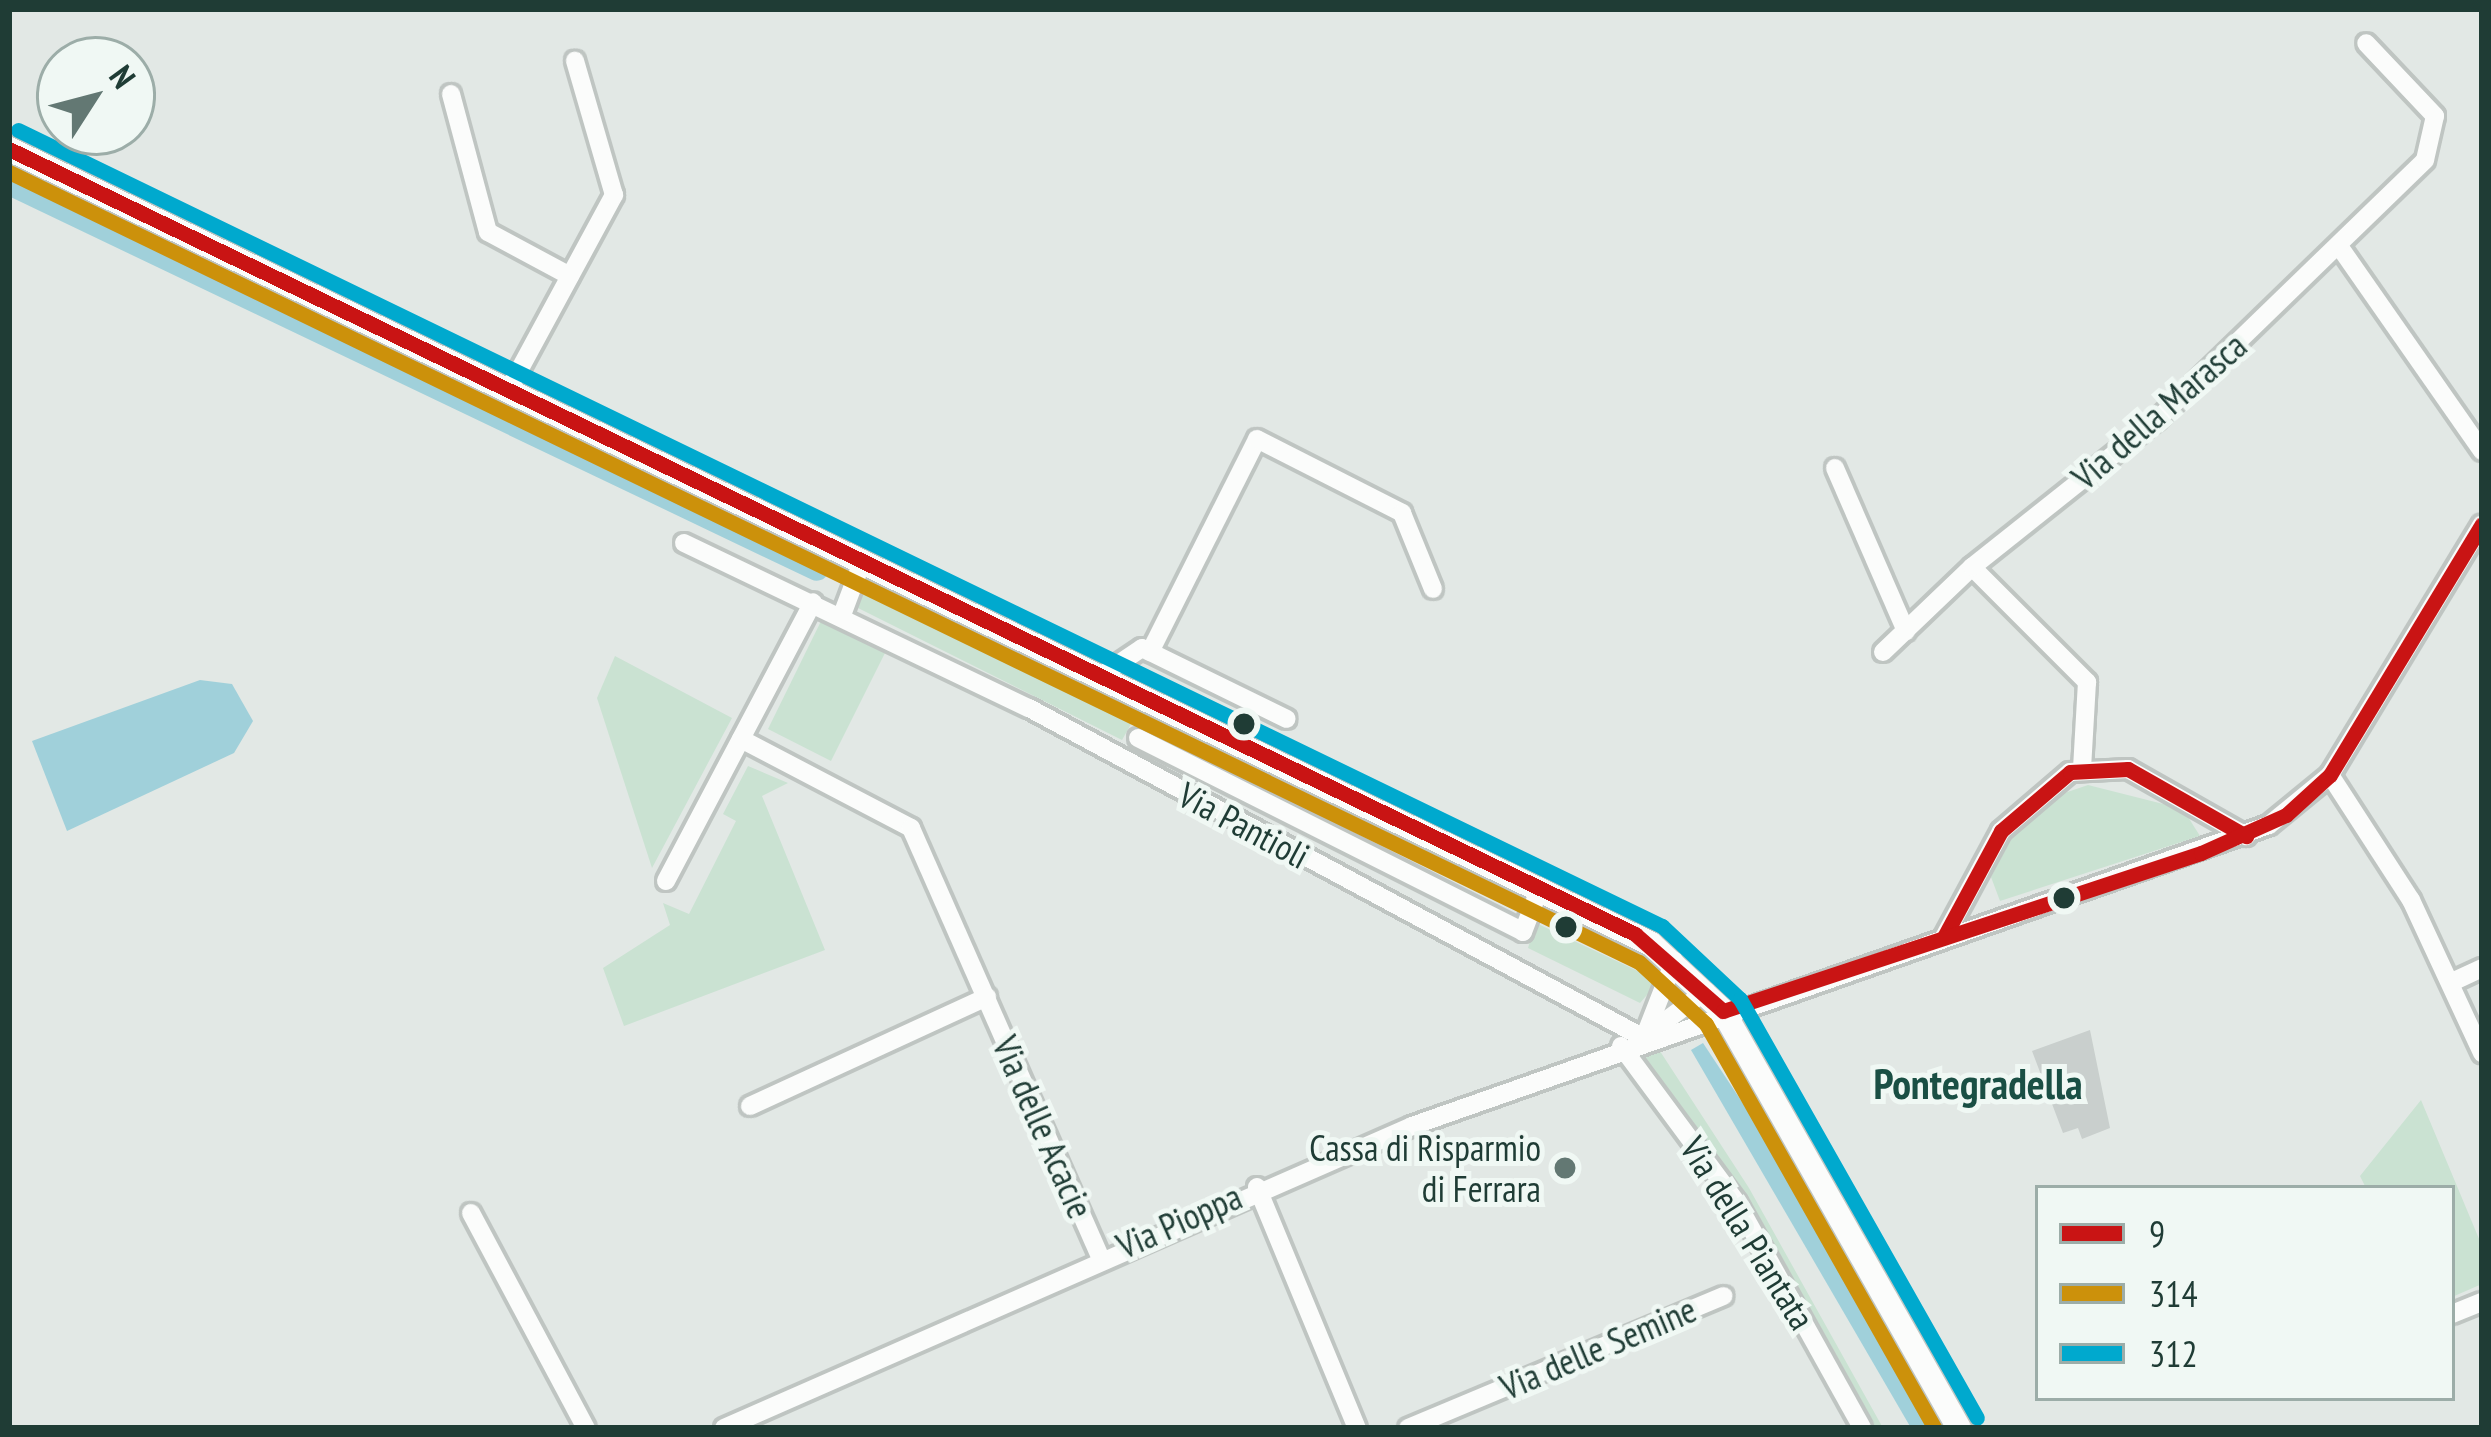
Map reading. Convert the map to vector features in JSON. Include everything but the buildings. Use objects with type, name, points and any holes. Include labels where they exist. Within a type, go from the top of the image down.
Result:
[{"type":"street","name":"Via della Marasca","points":[[1883,652],[1972,567],[2157,420],[2425,160],[2434,116],[2366,43]]},
{"type":"street","points":[[509,389],[614,195],[574,61]]},
{"type":"street","points":[[451,94],[488,232],[570,276]]},
{"type":"street","points":[[9,148],[1102,675],[1539,890],[1674,962],[1714,1001],[1959,1428]]},
{"type":"street","points":[[2339,246],[2482,451]]},
{"type":"street","points":[[1102,675],[1150,652],[1257,440],[1402,513],[1433,589]]},
{"type":"street","points":[[1835,468],[1906,631]]},
{"type":"street","name":"Via Pioppa","points":[[724,1428],[1257,1187],[1644,1038],[1714,1001],[1944,937],[2246,836],[2330,775],[2482,524]]},
{"type":"street","name":"Via Pantioli","points":[[684,543],[842,615],[1644,1038]]},
{"type":"street","points":[[842,615],[863,559]]},
{"type":"street","points":[[1972,567],[2087,682],[2082,770]]},
{"type":"street","points":[[666,881],[813,602]]},
{"type":"street","points":[[1150,652],[1287,719]]},
{"type":"street","points":[[1127,762],[1155,703]]},
{"type":"street","points":[[1138,738],[1523,932],[1539,890]]},
{"type":"street","name":"Via delle Acacie","points":[[741,739],[911,828],[1100,1256]]},
{"type":"street","points":[[1944,937],[2020,806],[2082,770],[2159,780],[2246,836]]},
{"type":"street","points":[[2330,775],[2452,982],[2482,1053]]},
{"type":"street","points":[[1644,1038],[1674,962]]},
{"type":"street","points":[[2452,982],[2482,968]]},
{"type":"street","name":"Via delle Acacie","points":[[750,1106],[987,998]]},
{"type":"street","name":"Via della Piantata","points":[[1621,1046],[1738,1203],[1862,1428]]},
{"type":"street","points":[[1257,1187],[1357,1428]]},
{"type":"street","points":[[471,1213],[586,1428]]},
{"type":"street","name":"Via delle Semine","points":[[1408,1428],[1723,1296]]},
{"type":"green space","points":[[872,577],[1140,708],[1122,740],[856,607]]},
{"type":"green space","points":[[824,615],[888,647],[831,761],[768,729]]},
{"type":"green space","points":[[615,656],[732,718],[652,868],[597,698]]},
{"type":"green space","points":[[748,766],[788,783],[762,796],[825,950],[624,1026],[603,968],[670,925],[663,903],[689,914],[736,821],[723,814]]},
{"type":"green space","points":[[2088,785],[2183,809],[2200,836],[2000,901],[1991,877],[2016,829],[2044,800]]},
{"type":"green space","points":[[1536,923],[1659,981],[1640,1003],[1528,948]]},
{"type":"green space","points":[[1656,1045],[1749,1188],[1883,1428],[1870,1428],[1741,1192],[1629,1048]]},
{"type":"green space","points":[[2421,1100],[2482,1246],[2482,1284],[2455,1296],[2455,1185],[2364,1185],[2360,1176]]},
{"type":"water","points":[[200,680],[232,684],[253,721],[234,753],[67,831],[32,741]]},
{"type":"water","points":[[1703,1043],[1810,1205],[1932,1428],[1911,1428],[1691,1050]]},
{"type":"waterway","points":[[9,183],[817,569]]},
{"type":"transit line","name":"312","points":[[18,130],[1662,926],[1740,999],[1977,1418]]},
{"type":"transit line","name":"9","points":[[9,149],[1635,934],[1723,1011]]},
{"type":"transit line","name":"314","points":[[9,172],[1639,962],[1706,1024],[1935,1428]]},
{"type":"transit line","name":"9","points":[[1723,1011],[2201,853],[2286,815],[2330,775],[2482,524]]},
{"type":"transit line","name":"9","points":[[1944,937],[2001,831],[2070,772],[2128,769],[2246,836]]},
{"type":"place","name":"Cassa di Risparmio di Ferrara","points":[[1565,1168]]},
{"type":"district","name":"Pontegradella","points":[[1978,1084]]}]
